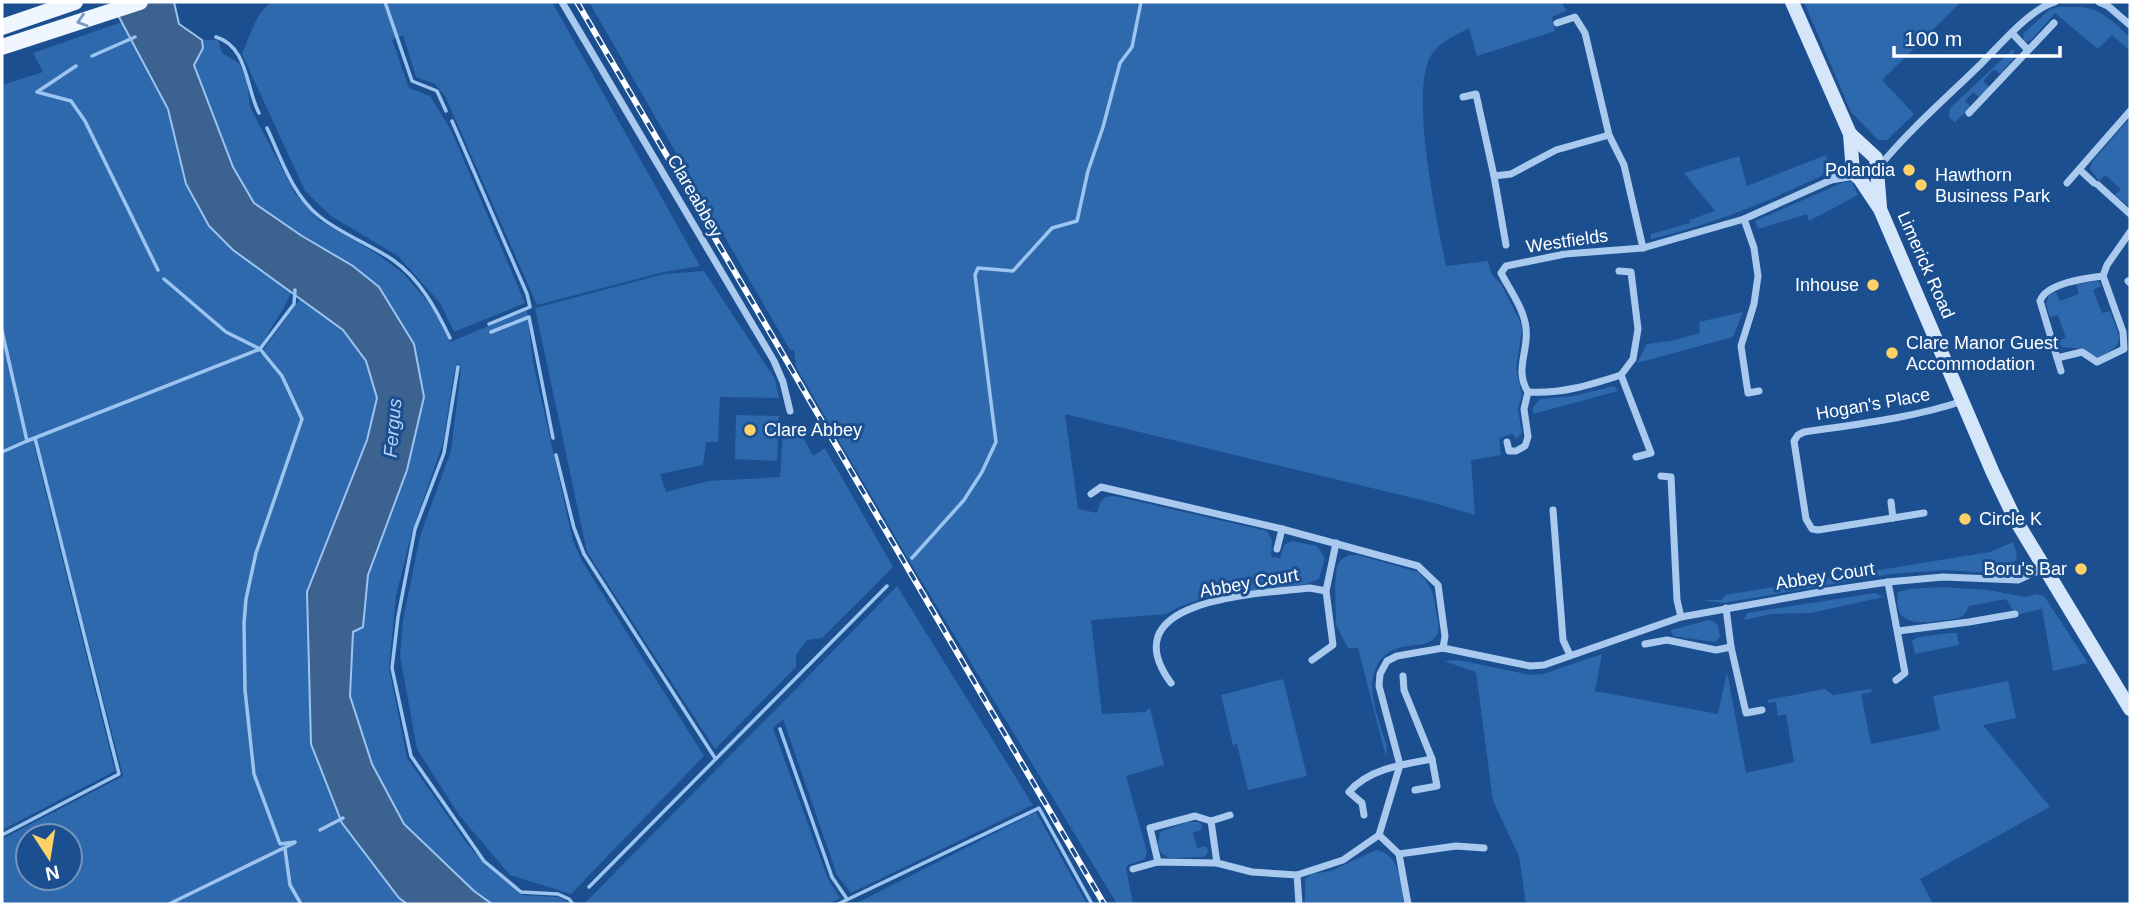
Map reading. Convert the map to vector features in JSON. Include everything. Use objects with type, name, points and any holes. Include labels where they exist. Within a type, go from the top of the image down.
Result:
[{"type":"main road","points":[[2,27],[75,2]]},
{"type":"main road","points":[[2,47],[140,2]]},
{"type":"main road","name":"Limerick Road","points":[[1792,2],[1850,134],[1855,169],[1880,209],[2004,496],[2130,709]]},
{"type":"main road","name":"Limerick Road","points":[[1850,134],[1874,162],[1880,209]]},
{"type":"main road","points":[[1860,153],[1874,162],[1870,178],[1855,169],[1860,153]]},
{"type":"street","name":"Clareabbey","points":[[562,2],[774,361],[783,382],[789,411]]},
{"type":"street","points":[[1874,162],[1896,146],[2044,3],[2055,2]]},
{"type":"street","points":[[2099,2],[2108,6],[2130,25]]},
{"type":"street","points":[[1557,23],[1574,17],[1585,33],[1609,135],[1624,165],[1643,248]]},
{"type":"street","points":[[1969,113],[2054,23]]},
{"type":"street","points":[[2012,33],[2028,50]]},
{"type":"street","name":"Westfields","points":[[1464,97],[1476,94],[1506,245]]},
{"type":"street","points":[[2067,183],[2130,111]]},
{"type":"street","points":[[1494,176],[1511,174],[1556,150],[1609,135]]},
{"type":"street","points":[[1874,162],[1896,146]]},
{"type":"street","name":"Westfields","points":[[1507,442],[1509,451],[1525,446],[1528,437],[1524,409],[1528,392],[1521,370],[1526,325],[1501,274],[1506,266],[1564,254],[1643,248],[1744,219],[1855,169]]},
{"type":"street","name":"Westfields","points":[[1831,180],[1855,169]]},
{"type":"street","points":[[2080,170],[2130,214]]},
{"type":"street","points":[[1744,219],[1754,248],[1758,276],[1754,304],[1741,346],[1748,393],[1759,391]]},
{"type":"street","points":[[2057,358],[2082,352],[2097,362],[2124,349],[2121,328],[2104,276],[2107,265],[2130,232]]},
{"type":"street","points":[[1528,392],[1553,393],[1588,386],[1621,375],[1633,359],[1638,329],[1631,272],[1619,271]]},
{"type":"street","points":[[2061,371],[2040,301],[2042,295],[2048,290],[2071,282],[2104,276]]},
{"type":"street","points":[[2121,328],[2130,325]]},
{"type":"street","points":[[1621,375],[1651,453],[1636,457]]},
{"type":"street","name":"Hogan's Place","points":[[1924,513],[1812,529],[1806,519],[1794,441],[1804,432],[1941,409],[1964,400]]},
{"type":"street","points":[[1661,476],[1671,477],[1677,600],[1681,617]]},
{"type":"street","points":[[1091,494],[1101,487],[1282,529],[1418,566],[1438,585],[1443,648]]},
{"type":"street","points":[[1891,502],[1893,518]]},
{"type":"street","points":[[1553,510],[1563,640],[1570,655]]},
{"type":"street","name":"Abbey Court","points":[[1277,549],[1282,529]]},
{"type":"street","points":[[1312,660],[1333,645],[1326,591],[1336,543]]},
{"type":"street","name":"Abbey Court","points":[[1400,765],[1379,686],[1380,674],[1387,661],[1397,656],[1443,648],[1530,666],[1544,666],[1681,617],[1726,608],[1888,582],[1943,577],[2018,580],[2045,568]]},
{"type":"street","name":"Abbey Court","points":[[1888,582],[1905,673],[1896,680]]},
{"type":"street","name":"Abbey Court","points":[[1171,684],[1161,669],[1156,652],[1157,634],[1169,619],[1186,610],[1213,602],[1310,589],[1326,591]]},
{"type":"street","points":[[1726,608],[1731,647],[1746,712],[1762,710]]},
{"type":"street","points":[[1898,631],[2015,614]]},
{"type":"street","points":[[1645,644],[1667,640],[1716,650],[1731,647]]},
{"type":"street","points":[[1403,676],[1404,690],[1432,759],[1437,786],[1415,790]]},
{"type":"street","points":[[1364,815],[1362,803],[1349,792],[1359,780],[1400,765],[1432,759]]},
{"type":"street","points":[[1133,869],[1158,862],[1217,863],[1252,872],[1297,874],[1343,860],[1380,835],[1400,765]]},
{"type":"street","points":[[1158,862],[1150,828],[1195,816],[1211,821],[1230,815]]},
{"type":"street","points":[[1211,821],[1217,863]]},
{"type":"street","points":[[1380,835],[1399,854],[1408,904]]},
{"type":"street","points":[[1399,854],[1455,846],[1484,848]]},
{"type":"street","points":[[1297,874],[1299,904]]},
{"type":"shaded area","points":[[273,2],[552,2],[700,266],[664,272],[537,305],[445,96],[435,84],[416,77],[403,35],[392,40],[409,88],[430,96],[451,130],[525,303],[454,332],[440,303],[398,256],[331,216],[305,191],[242,54],[258,17]]},
{"type":"shaded area","points":[[589,2],[1562,2],[1566,11],[1552,17],[1555,31],[1477,56],[1469,28],[1437,47],[1430,57],[1425,75],[1423,100],[1427,159],[1446,266],[1488,261],[1492,275],[1501,284],[1522,330],[1516,368],[1522,395],[1518,409],[1522,433],[1516,439],[1513,434],[1499,438],[1501,455],[1471,460],[1475,515],[1065,414],[1078,509],[1097,513],[1105,497],[1114,496],[1267,531],[1272,540],[1271,557],[1280,558],[1284,545],[1292,541],[1317,546],[1325,558],[1319,579],[1306,584],[1208,597],[1166,614],[1091,620],[1102,714],[1145,712],[1150,708],[1164,765],[1126,776],[1147,852],[1145,859],[1126,868],[1133,904],[1117,904],[907,557],[796,367],[794,350],[790,350]]},
{"type":"shaded area","points":[[1804,2],[1961,2],[1882,80],[1914,114],[1887,140],[1878,140],[1851,112]]},
{"type":"shaded area","points":[[2058,7],[2082,7],[2105,16],[2130,37],[2130,51],[2112,35],[2098,49],[2055,13],[2031,40],[2024,40],[2023,34],[2049,10]]},
{"type":"shaded area","points":[[122,22],[168,109],[186,184],[233,250],[291,292],[265,339],[259,356],[300,299],[343,330],[366,361],[377,399],[367,440],[307,592],[399,898],[407,904],[2,904],[2,839],[14,833],[14,892],[84,892],[84,822],[35,822],[123,776],[38,446],[34,445],[115,771],[2,830],[2,85],[43,72],[33,53]]},
{"type":"shaded area","points":[[202,40],[218,40],[222,53],[239,63],[247,81],[250,107],[295,193],[319,220],[376,253],[404,274],[432,307],[450,342],[527,310],[533,362],[573,541],[582,561],[704,756],[571,894],[510,875],[459,815],[417,749],[400,656],[403,620],[420,536],[451,451],[461,368],[458,362],[443,443],[412,532],[396,596],[389,668],[407,758],[468,845],[484,863],[522,895],[558,897],[568,902],[566,904],[492,904],[474,891],[404,824],[372,764],[350,696],[353,632],[363,627],[368,575],[407,470],[423,397],[414,344],[379,287],[353,266],[254,203],[233,167],[194,65],[203,49]]},
{"type":"shaded area","points":[[2015,50],[2012,56],[2014,58],[2000,74],[1994,69],[1983,81],[1989,87],[1979,97],[1973,92],[1965,101],[1971,107],[1955,122],[1949,118],[1950,108]]},
{"type":"shaded area","points":[[2130,118],[2130,207],[2115,195],[2121,189],[2105,175],[2099,181],[2090,169],[2092,162]]},
{"type":"shaded area","points":[[1826,155],[1831,171],[1809,182],[1720,219],[1651,239],[1651,234],[1690,223],[1689,220],[1715,211],[1684,173],[1739,156],[1747,186]]},
{"type":"shaded area","points":[[1844,182],[1852,182],[1858,195],[1809,221],[1807,214],[1758,229],[1755,221]]},
{"type":"shaded area","points":[[704,271],[775,379],[779,398],[720,397],[718,442],[706,442],[703,465],[660,474],[666,492],[708,481],[780,477],[783,431],[799,430],[813,456],[825,448],[893,567],[822,638],[807,640],[796,655],[796,667],[715,749],[587,552],[535,308],[664,274]]},
{"type":"shaded area","points":[[2096,281],[2101,286],[2093,290],[2102,313],[2110,311],[2119,340],[2114,349],[2097,358],[2083,349],[2062,347],[2058,341],[2066,338],[2058,315],[2050,317],[2046,304],[2049,295],[2056,292],[2060,301],[2079,294],[2076,284]]},
{"type":"shaded area","points":[[1743,312],[1733,337],[1637,363],[1647,344],[1700,333],[1699,322]]},
{"type":"shaded area","points":[[1614,386],[1618,391],[1533,414],[1533,407],[1540,399],[1574,396]]},
{"type":"shaded area","points":[[736,415],[779,416],[777,461],[735,459]]},
{"type":"shaded area","points":[[2013,542],[2016,560],[2003,569],[2003,574],[1947,570],[1891,574],[1724,603],[1701,600],[1722,600],[1725,595],[1990,552]]},
{"type":"shaded area","points":[[1349,555],[1358,555],[1418,572],[1433,594],[1439,627],[1434,639],[1391,651],[1383,657],[1373,677],[1373,697],[1387,747],[1386,757],[1358,648],[1348,648],[1336,625],[1337,566]]},
{"type":"shaded area","points":[[897,586],[1033,805],[851,893],[837,875],[783,719],[773,728],[828,879],[840,898],[828,904],[584,904]]},
{"type":"shaded area","points":[[1942,587],[1988,590],[2025,597],[2037,594],[2044,596],[2088,663],[2053,671],[2042,609],[2016,615],[2006,599],[1969,606],[1959,618],[1938,621],[1916,622],[1901,614],[1898,592]]},
{"type":"shaded area","points":[[1875,593],[1883,597],[1811,613],[1771,614],[1744,620],[1747,613]]},
{"type":"shaded area","points":[[1709,620],[1718,626],[1720,637],[1715,642],[1673,636],[1671,630]]},
{"type":"shaded area","points":[[1957,633],[1959,645],[1915,654],[1912,641],[1918,637]]},
{"type":"shaded area","points":[[1602,654],[1595,691],[1718,714],[1727,672],[1746,773],[1794,762],[1786,714],[1778,716],[1776,702],[1769,703],[1767,700],[1825,689],[1833,695],[1871,689],[1872,692],[1861,694],[1871,744],[1940,730],[1933,696],[2008,681],[2016,718],[1983,725],[2050,807],[1920,879],[1933,904],[1526,904],[1519,856],[1493,801],[1476,672],[1444,661],[1458,660],[1531,675],[1543,674]]},
{"type":"shaded area","points":[[1283,679],[1307,776],[1248,790],[1237,744],[1233,745],[1221,695]]},
{"type":"shaded area","points":[[1036,812],[1087,904],[855,904]]},
{"type":"shaded area","points":[[1187,822],[1199,822],[1202,825],[1201,830],[1193,833],[1197,848],[1205,846],[1208,849],[1207,854],[1203,857],[1169,858],[1161,853],[1158,845],[1160,832]]},
{"type":"shaded area","points":[[1376,850],[1390,857],[1395,864],[1404,904],[1305,904],[1305,879],[1312,874],[1331,871]]},
{"type":"water","name":"Fergus","points":[[111,2],[174,2],[179,24],[202,40],[203,48],[194,65],[233,167],[254,203],[353,266],[379,287],[414,344],[424,397],[407,470],[368,575],[363,627],[353,632],[350,696],[372,764],[404,824],[474,891],[492,904],[407,904],[399,898],[342,823],[311,744],[307,592],[367,440],[377,398],[366,361],[343,330],[233,250],[209,226],[186,184],[168,109]]},
{"type":"waterway","points":[[385,2],[412,81],[437,91],[446,111]]},
{"type":"waterway","points":[[912,558],[964,500],[982,472],[996,442],[975,275],[978,268],[1013,271],[1052,228],[1077,221],[1088,171],[1120,63],[1132,47],[1141,2]]},
{"type":"waterway","points":[[92,56],[135,37]]},
{"type":"waterway","points":[[216,37],[227,42],[240,59],[259,113]]},
{"type":"waterway","points":[[76,66],[37,92],[71,101],[85,121],[158,270]]},
{"type":"waterway","points":[[452,121],[527,294],[530,307],[489,324]]},
{"type":"waterway","points":[[267,128],[301,197],[319,216],[403,268],[426,295],[450,338]]},
{"type":"waterway","points":[[164,279],[226,332],[260,349]]},
{"type":"waterway","points":[[295,290],[294,304],[260,349],[282,376],[302,419],[256,553],[244,623],[245,690],[254,774],[280,844],[295,842]]},
{"type":"waterway","points":[[491,332],[529,317],[553,438]]},
{"type":"waterway","points":[[2,331],[27,441],[260,349]]},
{"type":"waterway","points":[[458,367],[444,453],[415,529],[398,617],[392,668],[411,756],[484,861],[521,892],[558,894],[573,904]]},
{"type":"waterway","points":[[2,835],[119,774],[35,438]]},
{"type":"waterway","points":[[2,452],[27,441]]},
{"type":"waterway","points":[[556,455],[574,528],[584,554],[715,758]]},
{"type":"waterway","points":[[589,887],[887,586]]},
{"type":"waterway","points":[[780,729],[832,877],[847,899]]},
{"type":"waterway","points":[[838,904],[1039,808],[1092,904]]},
{"type":"waterway","points":[[320,830],[343,818]]},
{"type":"waterway","points":[[169,904],[294,843]]},
{"type":"waterway","points":[[285,849],[290,885],[301,904]]},
{"type":"railway","points":[[577,2],[1104,904]]},
{"type":"place","name":"Polandia","points":[[1909,170]]},
{"type":"place","name":"Hawthorn Business Park","points":[[1921,185]]},
{"type":"place","name":"Inhouse","points":[[1873,285]]},
{"type":"place","name":"Clare Manor Guest Accommodation","points":[[1892,353]]},
{"type":"place","name":"Clare Abbey","points":[[750,430]]},
{"type":"place","name":"Circle K","points":[[1965,519]]},
{"type":"place","name":"Boru's Bar","points":[[2081,569]]}]
